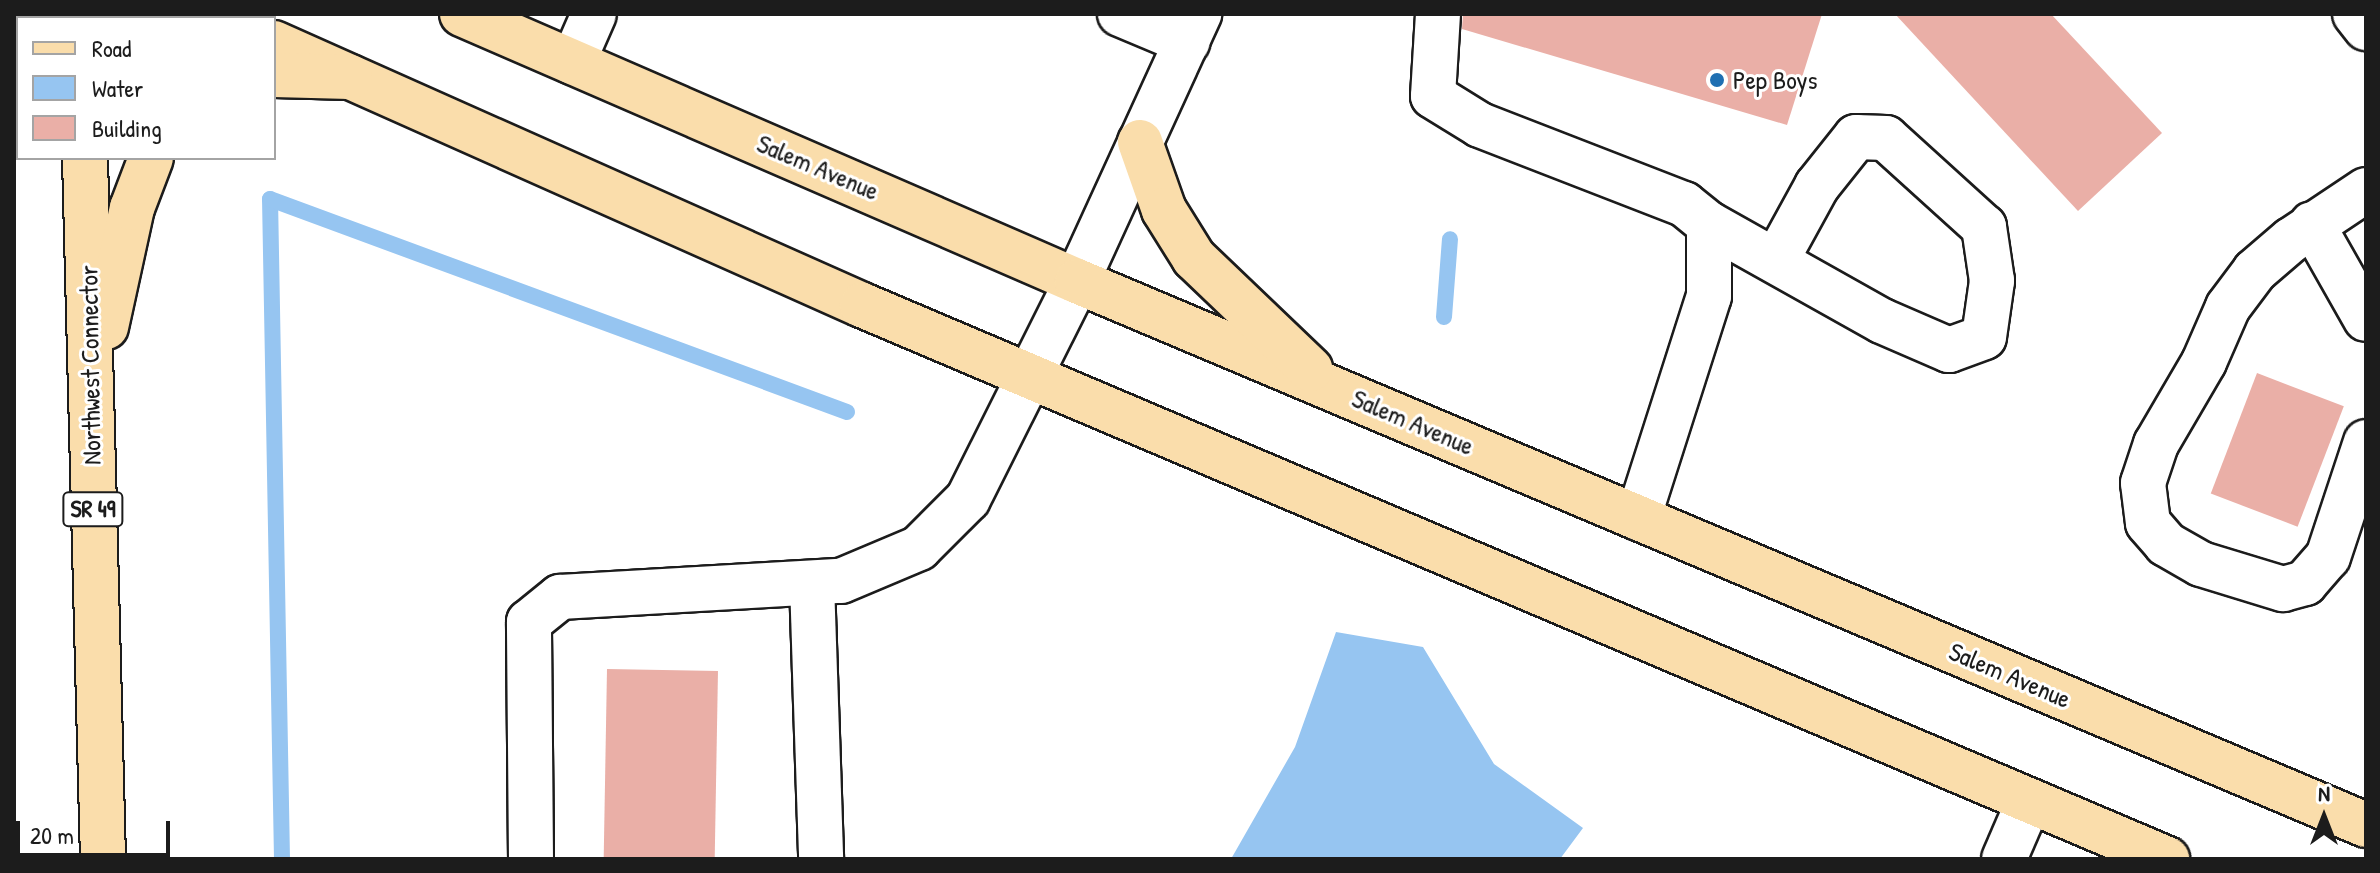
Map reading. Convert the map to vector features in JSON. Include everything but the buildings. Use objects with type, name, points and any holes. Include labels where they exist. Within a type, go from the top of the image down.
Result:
[{"type":"main road","name":"Salem Avenue","points":[[462,14],[1077,281],[2366,825]]},
{"type":"main road","points":[[276,44],[1029,376],[2167,859]]},
{"type":"main road","points":[[276,75],[350,77]]},
{"type":"main road","points":[[1140,142],[1164,210],[1194,258],[1329,387]]},
{"type":"main road","name":"Northwest Connector","points":[[85,160],[103,859]]},
{"type":"main road","points":[[90,400],[132,208],[150,160]]},
{"type":"street","points":[[573,62],[594,14]]},
{"type":"street","points":[[531,859],[529,622],[560,597],[841,581],[919,548],[968,499],[1077,281],[1193,28],[1120,14]]},
{"type":"street","points":[[1438,14],[1430,71],[1433,96],[1480,125],[1684,204],[1709,224],[1882,321],[1949,350],[1984,337],[1992,281],[1984,227],[1886,138],[1856,137],[1817,186],[1776,261]]},
{"type":"street","points":[[2355,14],[2366,28]]},
{"type":"street","points":[[2366,190],[2312,224],[2255,271],[2228,307],[2204,362],[2156,444],[2143,483],[2148,523],[2166,544],[2201,564],[2283,589],[2305,583],[2328,557],[2366,442]]},
{"type":"street","points":[[1638,518],[1709,296],[1709,224]]},
{"type":"street","points":[[2312,224],[2366,319]]},
{"type":"street","points":[[812,583],[821,859]]},
{"type":"street","points":[[2004,859],[2029,801]]},
{"type":"water","points":[[1336,632],[1423,647],[1494,764],[1583,828],[1560,859],[1231,859],[1295,747]]},
{"type":"waterway","points":[[282,859],[270,199],[847,412]]},
{"type":"waterway","points":[[1444,317],[1450,239]]},
{"type":"place","name":"Pep Boys","points":[[1717,80]]}]
